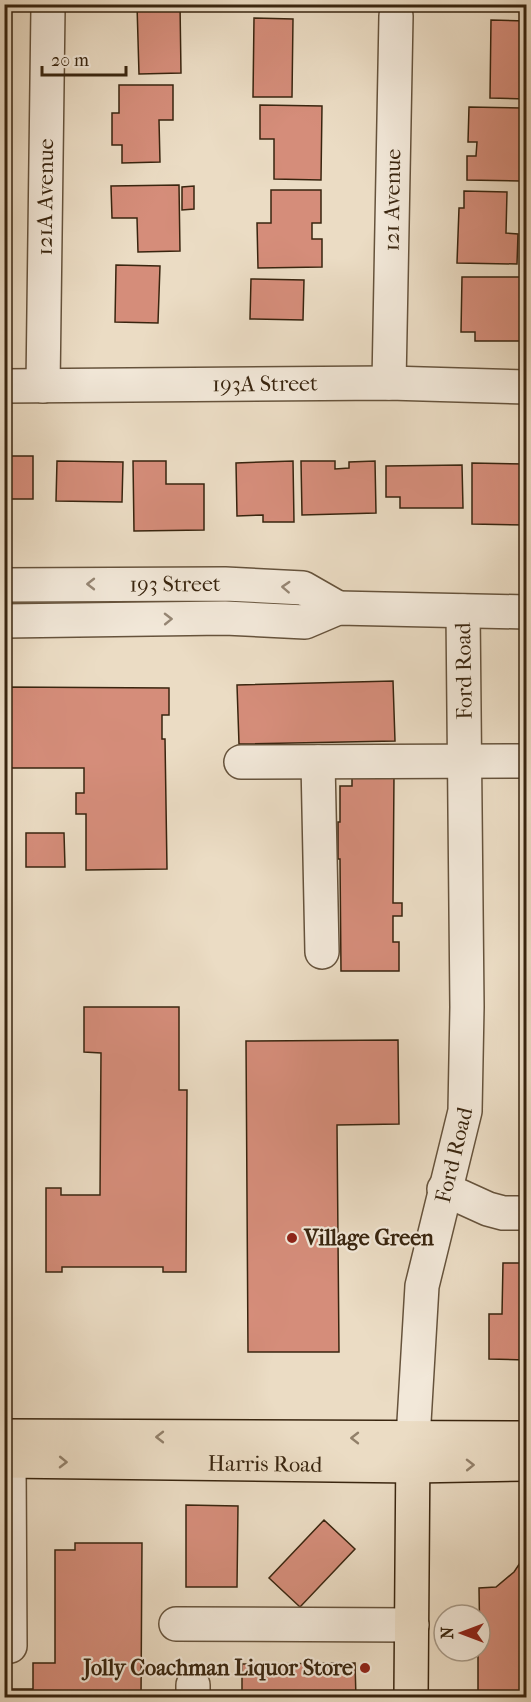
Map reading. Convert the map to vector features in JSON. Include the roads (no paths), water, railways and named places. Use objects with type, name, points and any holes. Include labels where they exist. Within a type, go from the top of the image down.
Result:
[{"type":"main road","name":"Harris Road","points":[[413,1452],[526,1438]]},
{"type":"main road","name":"Harris Road","points":[[6,1453],[413,1452],[526,1464]]},
{"type":"main road","name":"Ford Road","points":[[411,1698],[413,1452]]},
{"type":"street","name":"121A Avenue","points":[[43,386],[48,9]]},
{"type":"street","name":"121 Avenue","points":[[389,383],[396,15]]},
{"type":"street","name":"193A Street","points":[[4,386],[389,383],[526,387]]},
{"type":"street","name":"193 Street","points":[[4,585],[225,584],[303,588],[338,609]]},
{"type":"street","name":"193 Street","points":[[4,621],[225,618],[305,622],[338,609],[526,612]]},
{"type":"street","name":"Ford Road","points":[[413,1452],[422,1286],[465,1111],[467,1007],[464,611]]},
{"type":"street","points":[[241,762],[526,761]]},
{"type":"street","points":[[318,762],[322,952]]},
{"type":"street","points":[[444,1189],[495,1211],[526,1213]]},
{"type":"street","points":[[4,1646],[10,1646],[6,1453]]},
{"type":"street","points":[[176,1624],[412,1625]]},
{"type":"place","name":"Village Green","points":[[292,1238]]},
{"type":"place","name":"Jolly Coachman Liquor Store","points":[[365,1668]]}]
